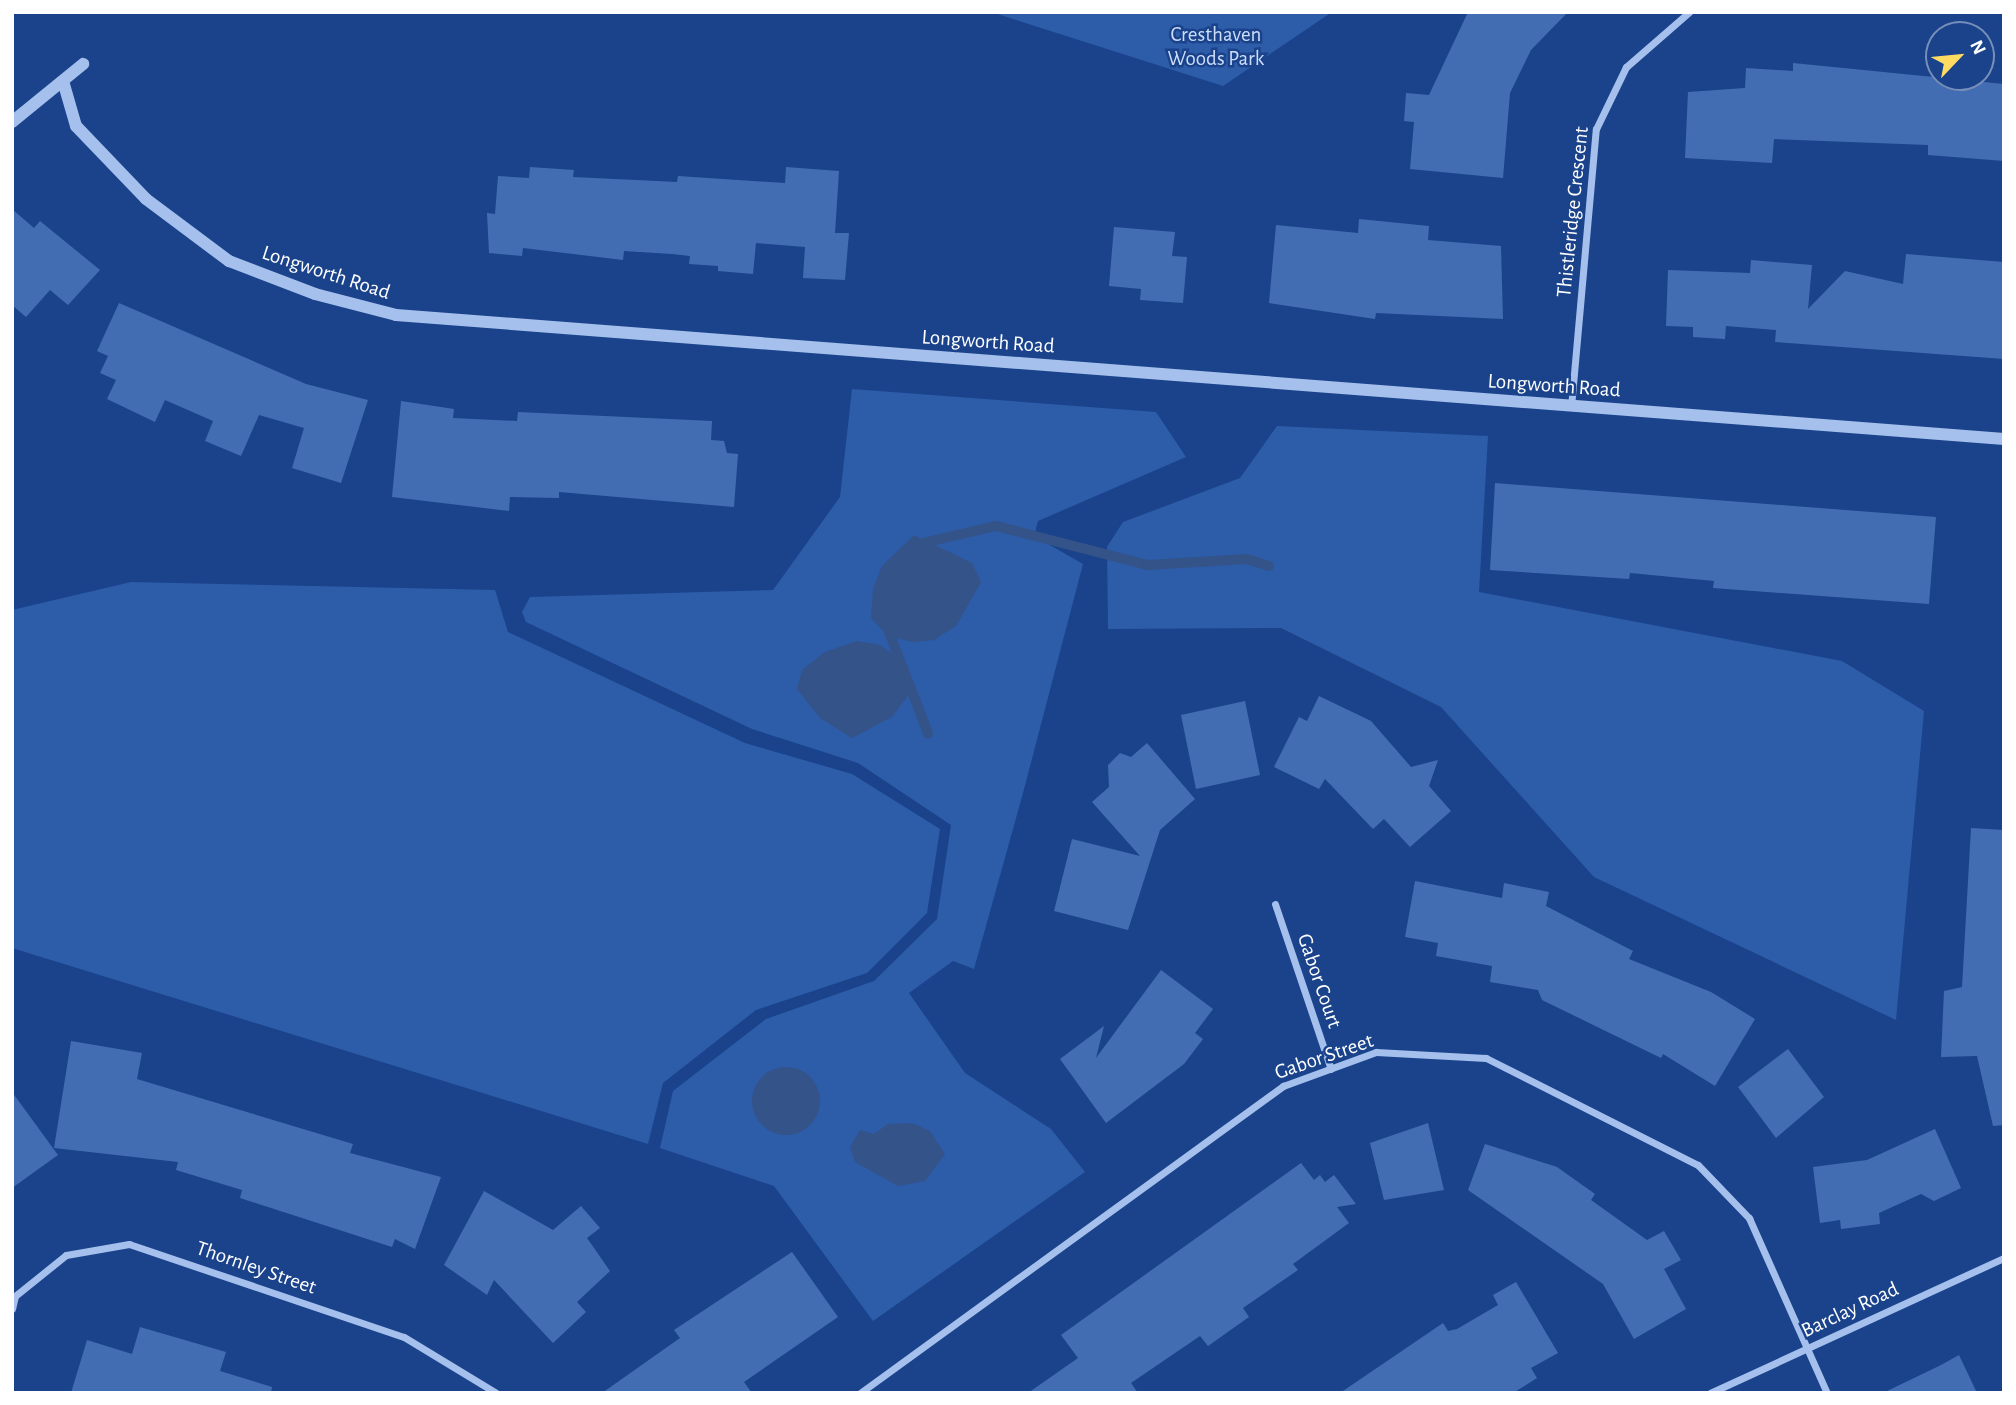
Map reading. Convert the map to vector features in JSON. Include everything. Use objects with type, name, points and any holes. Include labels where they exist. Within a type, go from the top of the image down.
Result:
[{"type":"street","name":"Thistleridge Crescent","points":[[1571,407],[1595,129],[1626,67],[1689,12]]},
{"type":"street","points":[[12,122],[83,64]]},
{"type":"street","name":"Longworth Road","points":[[63,81],[76,126],[146,199],[229,261],[315,294],[396,315],[2004,439]]},
{"type":"street","name":"Gabor Court","points":[[1275,904],[1331,1069]]},
{"type":"street","name":"Gabor Street","points":[[860,1393],[1283,1086],[1376,1052],[1486,1058],[1698,1165],[1749,1218],[1808,1348]]},
{"type":"street","name":"Thornley Street","points":[[12,1308],[15,1296],[66,1255],[130,1244],[404,1337],[496,1393]]},
{"type":"street","name":"Barclay Road","points":[[1710,1393],[2004,1258]]},
{"type":"street","points":[[1808,1348],[1827,1393]]},
{"type":"green space","name":"Cresthaven Woods Park","points":[[991,12],[1332,12],[1223,86]]},
{"type":"green space","points":[[852,389],[1156,412],[1186,457],[1038,521],[1034,536],[1083,564],[1023,793],[974,969],[953,961],[909,993],[965,1073],[1051,1129],[1085,1172],[873,1321],[774,1186],[660,1148],[673,1091],[766,1019],[874,981],[937,919],[951,825],[858,763],[752,729],[526,622],[522,612],[530,597],[773,590],[840,497]]},
{"type":"green space","points":[[1277,426],[1488,436],[1479,592],[1842,661],[1924,711],[1896,1020],[1594,877],[1441,707],[1281,628],[1108,629],[1107,547],[1123,522],[1240,478]]},
{"type":"green space","points":[[131,582],[495,590],[508,632],[745,743],[852,774],[940,829],[927,913],[867,973],[756,1010],[663,1083],[648,1144],[12,948],[12,610]]},
{"type":"shaded area","points":[[914,535],[972,563],[981,582],[956,626],[934,640],[913,642],[888,636],[871,618],[873,589],[882,566]]},
{"type":"shaded area","points":[[857,641],[880,645],[900,660],[908,679],[907,697],[892,717],[852,738],[820,718],[797,689],[802,670],[825,652]]},
{"type":"shaded area","points":[[779,1067],[793,1067],[805,1072],[815,1082],[820,1101],[815,1120],[805,1130],[793,1135],[779,1135],[767,1130],[757,1120],[752,1108],[752,1094],[757,1082],[767,1072]]},
{"type":"shaded area","points":[[912,1123],[930,1131],[945,1154],[925,1181],[898,1186],[855,1162],[850,1147],[860,1130],[874,1134],[888,1124]]},
{"type":"building","points":[[1468,12],[1568,12],[1531,50],[1510,93],[1503,178],[1410,169],[1414,122],[1404,121],[1406,93],[1429,95]]},
{"type":"building","points":[[1793,63],[1925,76],[1925,91],[1995,91],[1995,83],[2004,84],[2004,161],[1928,155],[1928,145],[1774,139],[1772,163],[1685,158],[1688,92],[1745,88],[1746,68],[1793,71]]},
{"type":"building","points":[[530,167],[574,170],[573,177],[677,182],[678,176],[785,183],[786,167],[839,171],[835,233],[849,233],[845,280],[803,278],[805,247],[756,243],[753,274],[718,271],[718,266],[689,264],[690,256],[672,254],[624,251],[623,260],[523,248],[522,256],[489,253],[487,213],[495,214],[498,176],[529,178]]},
{"type":"building","points":[[12,209],[34,228],[40,221],[100,270],[68,305],[50,290],[26,317],[12,305]]},
{"type":"building","points":[[1359,219],[1429,226],[1428,240],[1501,246],[1503,319],[1376,313],[1375,319],[1269,303],[1276,225],[1358,233]]},
{"type":"building","points":[[1114,227],[1175,232],[1172,256],[1187,257],[1183,303],[1140,300],[1141,289],[1109,286]]},
{"type":"building","points":[[1906,254],[2004,262],[2004,359],[1775,342],[1776,330],[1726,326],[1725,339],[1693,337],[1693,327],[1666,326],[1668,270],[1750,273],[1751,260],[1812,265],[1808,309],[1845,271],[1903,284]]},
{"type":"building","points":[[119,303],[306,384],[368,400],[341,483],[292,468],[304,428],[259,415],[241,456],[205,441],[213,421],[165,400],[155,422],[107,399],[116,380],[100,373],[108,356],[97,351]]},
{"type":"building","points":[[401,401],[454,409],[453,418],[517,421],[518,412],[712,421],[711,440],[724,441],[727,453],[738,454],[734,507],[559,492],[559,498],[510,497],[509,511],[392,497]]},
{"type":"building","points":[[1495,483],[1936,517],[1929,604],[1713,588],[1714,581],[1630,573],[1629,579],[1490,570]]},
{"type":"building","points":[[1319,696],[1371,721],[1411,767],[1438,760],[1429,786],[1451,811],[1410,847],[1384,819],[1373,829],[1325,779],[1319,789],[1274,767],[1299,717],[1307,721]]},
{"type":"building","points":[[1245,701],[1260,775],[1196,789],[1181,715]]},
{"type":"building","points":[[1147,743],[1195,799],[1160,830],[1128,930],[1054,911],[1072,839],[1140,856],[1092,802],[1109,787],[1108,765],[1120,753],[1131,757]]},
{"type":"building","points":[[1971,828],[2004,830],[2004,1125],[1993,1126],[1977,1056],[1941,1057],[1944,991],[1962,987]]},
{"type":"building","points":[[1415,881],[1502,898],[1504,883],[1549,892],[1546,906],[1633,951],[1629,959],[1711,992],[1755,1019],[1715,1086],[1663,1054],[1661,1058],[1542,1000],[1538,990],[1490,982],[1492,966],[1436,956],[1438,943],[1405,937]]},
{"type":"building","points":[[1161,970],[1213,1009],[1195,1033],[1203,1039],[1184,1064],[1106,1123],[1060,1059],[1104,1026],[1096,1058]]},
{"type":"building","points":[[71,1041],[142,1053],[137,1079],[353,1144],[350,1153],[441,1177],[415,1249],[395,1239],[392,1247],[240,1198],[242,1190],[176,1170],[178,1162],[54,1148]]},
{"type":"building","points":[[1788,1049],[1824,1097],[1776,1138],[1738,1087]]},
{"type":"building","points":[[12,1092],[58,1155],[12,1188]]},
{"type":"building","points":[[1428,1123],[1444,1190],[1384,1200],[1370,1143]]},
{"type":"building","points":[[1935,1129],[1961,1188],[1934,1201],[1921,1194],[1879,1213],[1880,1224],[1841,1229],[1840,1220],[1820,1223],[1813,1167],[1867,1160]]},
{"type":"building","points":[[1485,1144],[1557,1167],[1595,1194],[1591,1200],[1647,1240],[1664,1231],[1681,1260],[1664,1269],[1686,1309],[1634,1339],[1603,1284],[1468,1190]]},
{"type":"building","points":[[1301,1163],[1314,1180],[1320,1175],[1325,1182],[1334,1175],[1356,1204],[1337,1207],[1349,1223],[1293,1264],[1298,1270],[1243,1308],[1249,1317],[1208,1346],[1200,1336],[1131,1383],[1138,1393],[1028,1393],[1078,1358],[1061,1335]]},
{"type":"building","points":[[484,1191],[553,1230],[581,1206],[600,1228],[587,1238],[610,1271],[577,1302],[586,1312],[553,1343],[494,1280],[487,1295],[444,1265]]},
{"type":"building","points":[[792,1252],[838,1317],[744,1382],[752,1393],[602,1393],[680,1338],[674,1330]]},
{"type":"building","points":[[1516,1282],[1558,1353],[1531,1368],[1537,1378],[1513,1393],[1340,1393],[1443,1323],[1448,1331],[1457,1329],[1498,1305],[1493,1295]]},
{"type":"building","points":[[140,1327],[226,1352],[220,1371],[272,1387],[271,1393],[71,1393],[87,1340],[132,1354]]},
{"type":"building","points":[[1959,1355],[1977,1393],[1883,1393],[1941,1365]]},
{"type":"waterway","points":[[919,544],[996,526],[1148,565],[1247,559],[1269,566]]},
{"type":"waterway","points":[[887,627],[928,733]]}]
